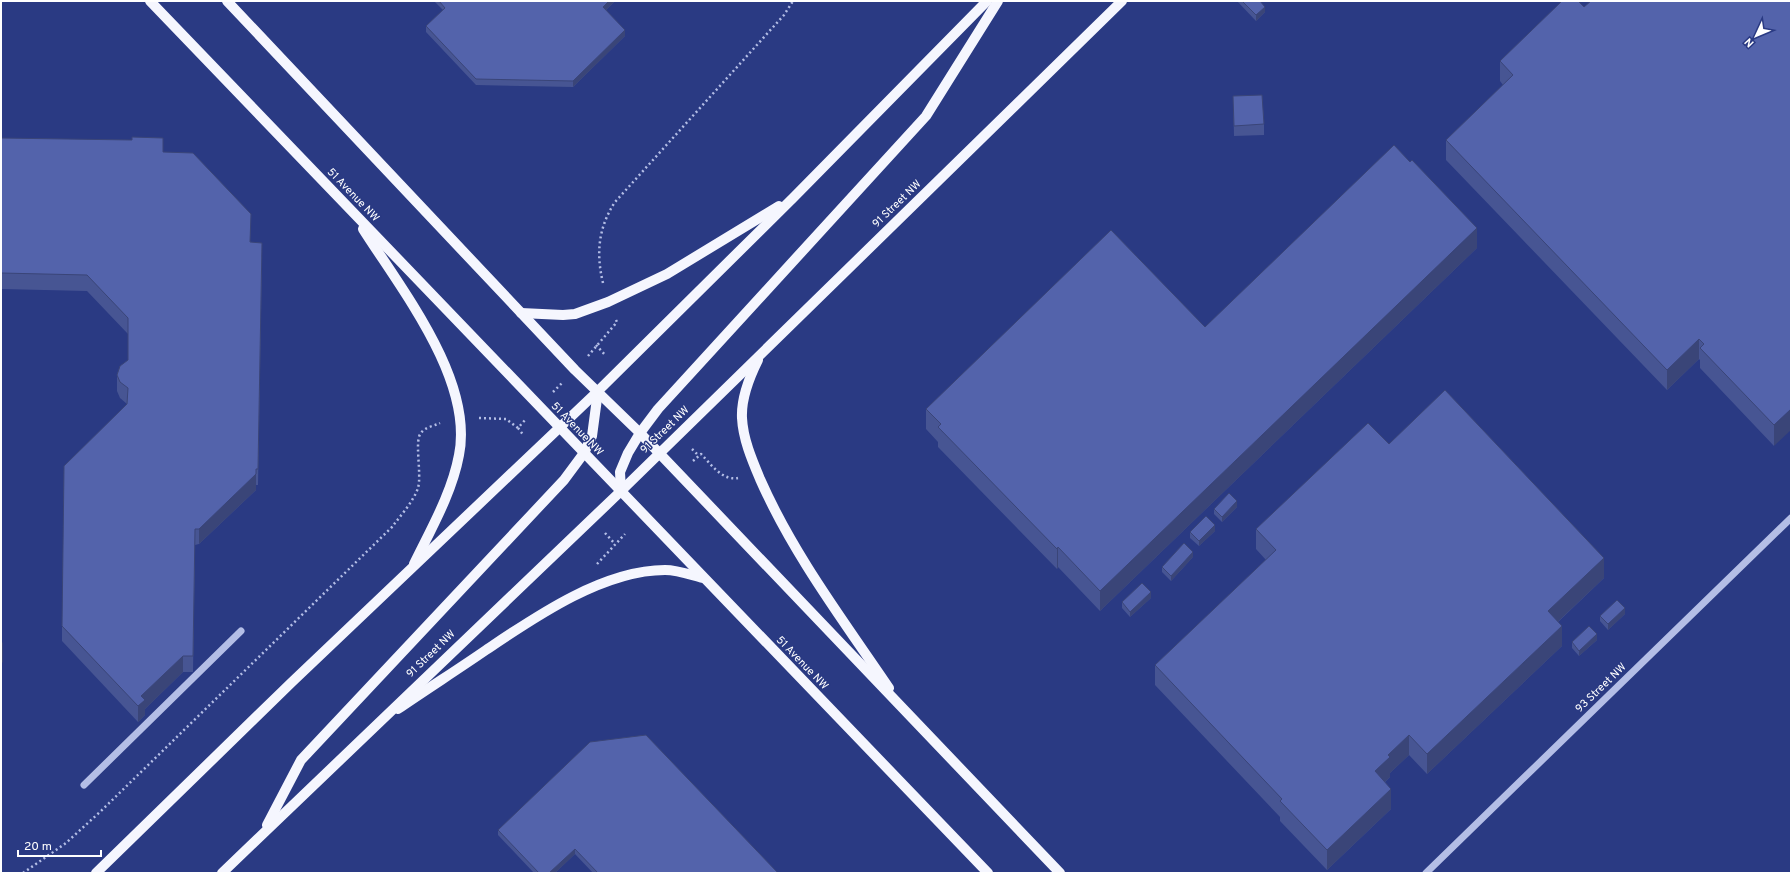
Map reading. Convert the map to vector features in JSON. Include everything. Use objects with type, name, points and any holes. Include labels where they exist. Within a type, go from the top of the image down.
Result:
[{"type":"main road","name":"51 Avenue NW","points":[[150,1],[988,873]]},
{"type":"main road","points":[[227,1],[575,370],[640,433],[1060,873]]},
{"type":"main road","points":[[96,873],[292,682],[598,392],[793,198],[987,1]]},
{"type":"main road","points":[[620,491],[620,472],[628,453],[640,433],[658,409],[926,116],[998,1]]},
{"type":"main road","name":"91 Street NW","points":[[222,873],[620,491],[1122,1]]},
{"type":"main road","points":[[522,313],[563,315],[575,314],[608,302],[667,274],[793,198]]},
{"type":"main road","points":[[350,209],[428,330],[449,372],[458,404],[461,440],[460,455],[450,487],[412,569]]},
{"type":"main road","points":[[761,354],[746,387],[742,407],[744,435],[753,461],[778,516],[808,569],[906,712]]},
{"type":"main road","points":[[264,832],[300,760],[563,482],[584,453],[592,436],[598,392]]},
{"type":"main road","points":[[375,725],[536,616],[571,598],[622,577],[650,571],[666,570],[704,578]]},
{"type":"street","name":"93 Street NW","points":[[1426,873],[1791,518]]},
{"type":"street","points":[[84,785],[241,631]]},
{"type":"path","points":[[603,285],[599,268],[598,246],[607,214],[615,202],[784,15],[793,1]]},
{"type":"path","points":[[518,428],[575,370],[617,322],[615,317]]},
{"type":"path","points":[[596,345],[606,357]]},
{"type":"path","points":[[474,418],[506,419],[518,428],[526,438]]},
{"type":"path","points":[[23,873],[66,843],[101,811],[392,527],[418,488],[420,476],[417,439],[420,433],[426,429],[444,422]]},
{"type":"path","points":[[692,449],[699,456],[701,454],[720,474],[725,477],[740,477]]},
{"type":"path","points":[[693,462],[699,456]]},
{"type":"path","points":[[604,531],[615,544]]},
{"type":"path","points":[[599,569],[596,564],[625,534]]},
{"type":"building","points":[[439,1],[609,1],[603,7],[625,30],[573,81],[476,79],[426,26],[445,8]]},
{"type":"building","points":[[1242,1],[1260,1],[1265,7],[1256,15]]},
{"type":"building","points":[[1562,1],[1578,1],[1584,7],[1591,1],[1791,1],[1791,409],[1774,425],[1700,348],[1704,344],[1699,339],[1667,370],[1446,140],[1513,75],[1500,61]]},
{"type":"building","points":[[1262,95],[1264,124],[1234,126],[1233,96]]},
{"type":"building","points":[[132,137],[163,138],[163,152],[193,153],[251,214],[250,242],[262,243],[258,469],[256,469],[256,474],[199,529],[195,529],[193,656],[183,656],[141,696],[145,700],[138,706],[62,626],[64,466],[127,404],[128,388],[120,382],[117,375],[120,366],[128,360],[128,318],[87,275],[1,273],[1,138],[132,140]]},
{"type":"building","points":[[1394,145],[1410,162],[1412,160],[1477,228],[1100,591],[938,427],[941,424],[926,409],[1111,230],[1205,327]]},
{"type":"building","points":[[1445,390],[1604,558],[1548,611],[1562,626],[1427,754],[1409,735],[1388,755],[1390,757],[1375,771],[1391,789],[1327,850],[1280,801],[1282,799],[1155,665],[1276,550],[1256,529],[1368,423],[1389,444]]},
{"type":"building","points":[[1229,493],[1237,501],[1222,517],[1214,509]]},
{"type":"building","points":[[1206,516],[1215,525],[1199,541],[1190,532]]},
{"type":"building","points":[[1184,543],[1193,552],[1171,576],[1162,567]]},
{"type":"building","points":[[1142,583],[1151,592],[1130,612],[1122,602]]},
{"type":"building","points":[[1617,600],[1625,608],[1608,624],[1600,616]]},
{"type":"building","points":[[1589,626],[1597,634],[1579,651],[1572,642]]},
{"type":"building","points":[[646,735],[778,873],[598,873],[575,849],[549,873],[539,873],[498,830],[590,742]]}]
